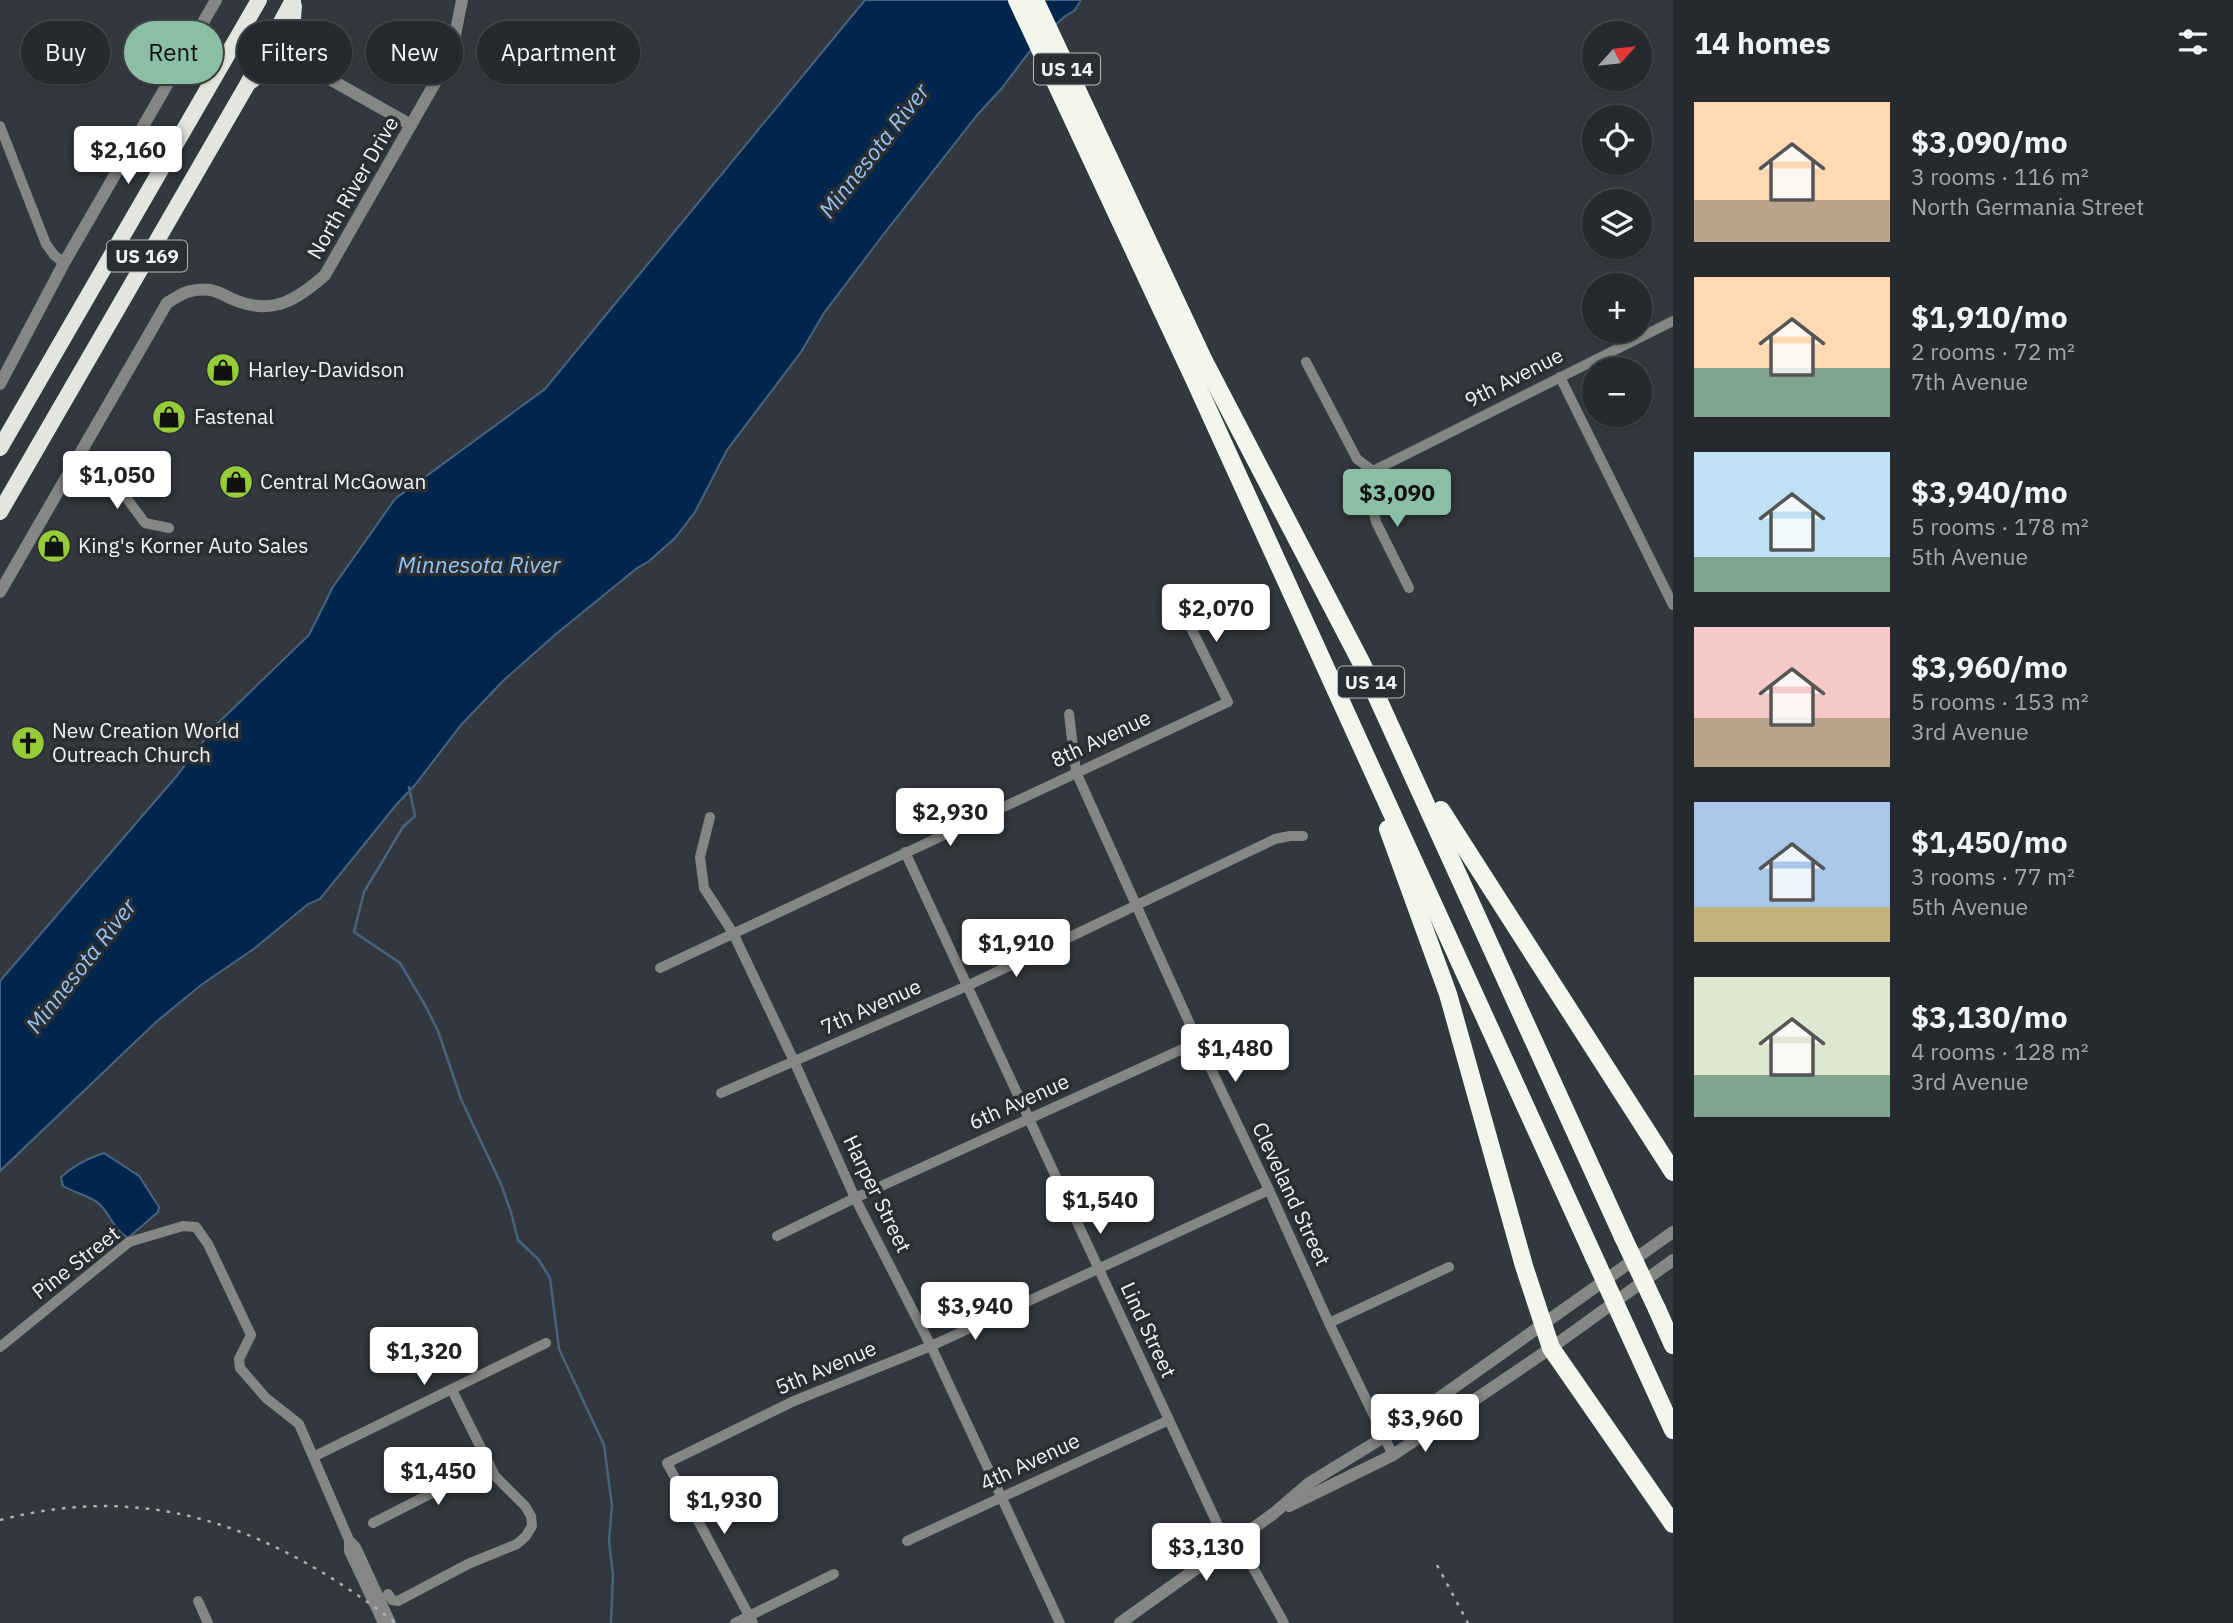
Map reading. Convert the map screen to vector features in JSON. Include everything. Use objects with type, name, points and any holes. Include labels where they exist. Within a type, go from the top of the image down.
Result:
[{"type":"highway","name":"US 169","points":[[0,448],[259,0]]},
{"type":"highway","name":"US 169","points":[[0,512],[294,0]]},
{"type":"highway","points":[[293,21],[294,0]]},
{"type":"highway","name":"US 14","points":[[1017,0],[1362,664],[1673,1345]]},
{"type":"highway","name":"US 14","points":[[1035,0],[1093,145],[1359,740],[1673,1430]]},
{"type":"highway","points":[[1362,664],[1447,820],[1673,1172]]},
{"type":"highway","points":[[1359,740],[1379,805],[1448,994],[1524,1266],[1551,1348],[1673,1524]]},
{"type":"street","points":[[0,384],[64,263],[216,0]]},
{"type":"street","name":"North River Drive","points":[[0,592],[167,303],[190,291],[217,290],[238,301],[263,306],[279,305],[303,295],[325,275],[451,55],[462,0]]},
{"type":"street","points":[[338,84],[411,125]]},
{"type":"street","points":[[0,126],[46,244],[64,263]]},
{"type":"street","name":"9th Avenue","points":[[1373,471],[1673,321]]},
{"type":"street","points":[[1306,362],[1357,459],[1373,471],[1370,494],[1376,522],[1409,588]]},
{"type":"street","points":[[1560,377],[1673,604]]},
{"type":"street","points":[[77,459],[116,484],[145,523],[169,528]]},
{"type":"street","name":"8th Avenue","points":[[660,968],[1227,702],[1177,600]]},
{"type":"street","name":"Cleveland Street","points":[[1069,714],[1076,772],[1198,1042],[1393,1455]]},
{"type":"street","name":"Harper Street","points":[[710,817],[700,857],[704,888],[733,933],[855,1198],[931,1346],[1060,1623]]},
{"type":"street","name":"7th Avenue","points":[[721,1093],[967,986],[1275,839],[1303,836]]},
{"type":"street","name":"Lind Street","points":[[905,852],[1222,1534],[1247,1557],[1284,1623]]},
{"type":"street","name":"6th Avenue","points":[[777,1236],[1198,1042]]},
{"type":"street","name":"5th Avenue","points":[[752,1619],[667,1463],[794,1402],[931,1346],[1269,1190]]},
{"type":"street","name":"Pine Street","points":[[0,1347],[129,1242],[183,1226],[196,1227],[208,1244],[251,1335],[239,1359],[240,1368],[266,1398],[299,1424],[315,1456],[349,1541],[349,1551],[383,1623]]},
{"type":"street","points":[[1119,1623],[1273,1514],[1308,1483],[1384,1437],[1673,1232]]},
{"type":"street","points":[[1273,1514],[1393,1455],[1551,1348],[1673,1260]]},
{"type":"street","points":[[1329,1323],[1449,1267]]},
{"type":"street","points":[[315,1456],[545,1343]]},
{"type":"street","points":[[388,1594],[392,1600],[398,1601],[468,1564],[517,1544],[532,1526],[531,1516],[525,1506],[495,1476],[452,1390]]},
{"type":"street","name":"4th Avenue","points":[[908,1541],[1000,1496],[1170,1420]]},
{"type":"street","points":[[373,1523],[489,1464]]},
{"type":"street","name":"Pine Street","points":[[349,1541],[356,1547],[391,1623]]},
{"type":"street","points":[[735,1623],[752,1619],[834,1574]]},
{"type":"street","points":[[198,1601],[208,1623]]},
{"type":"water","name":"Minnesota River","points":[[865,0],[1081,0],[1075,10],[1037,42],[824,313],[801,352],[727,450],[695,512],[675,538],[556,634],[504,680],[461,725],[320,899],[308,904],[255,948],[201,985],[156,1022],[0,1171],[0,981],[175,778],[216,725],[309,635],[333,587],[395,499],[545,389]]},
{"type":"water","points":[[104,1153],[139,1176],[159,1207],[158,1212],[128,1238],[99,1204],[63,1186],[61,1177],[81,1163]]},
{"type":"waterway","points":[[409,787],[415,816],[403,827],[364,892],[354,932],[400,963],[425,1005],[438,1031],[461,1099],[501,1184],[518,1240],[538,1259],[550,1278],[559,1349],[604,1445],[612,1506],[609,1541],[613,1575],[611,1623]]},
{"type":"railway","points":[[0,1520],[56,1509],[110,1506],[161,1510],[210,1522],[258,1539],[304,1562],[396,1623]]},
{"type":"railway","points":[[1437,1565],[1468,1623]]},
{"type":"place","name":"Harley-Davidson","points":[[223,370]]},
{"type":"place","name":"Fastenal","points":[[169,417]]},
{"type":"place","name":"Central McGowan","points":[[236,482]]},
{"type":"place","name":"King's Korner Auto Sales","points":[[54,546]]},
{"type":"place","name":"New Creation World Outreach Church","points":[[28,743]]}]
